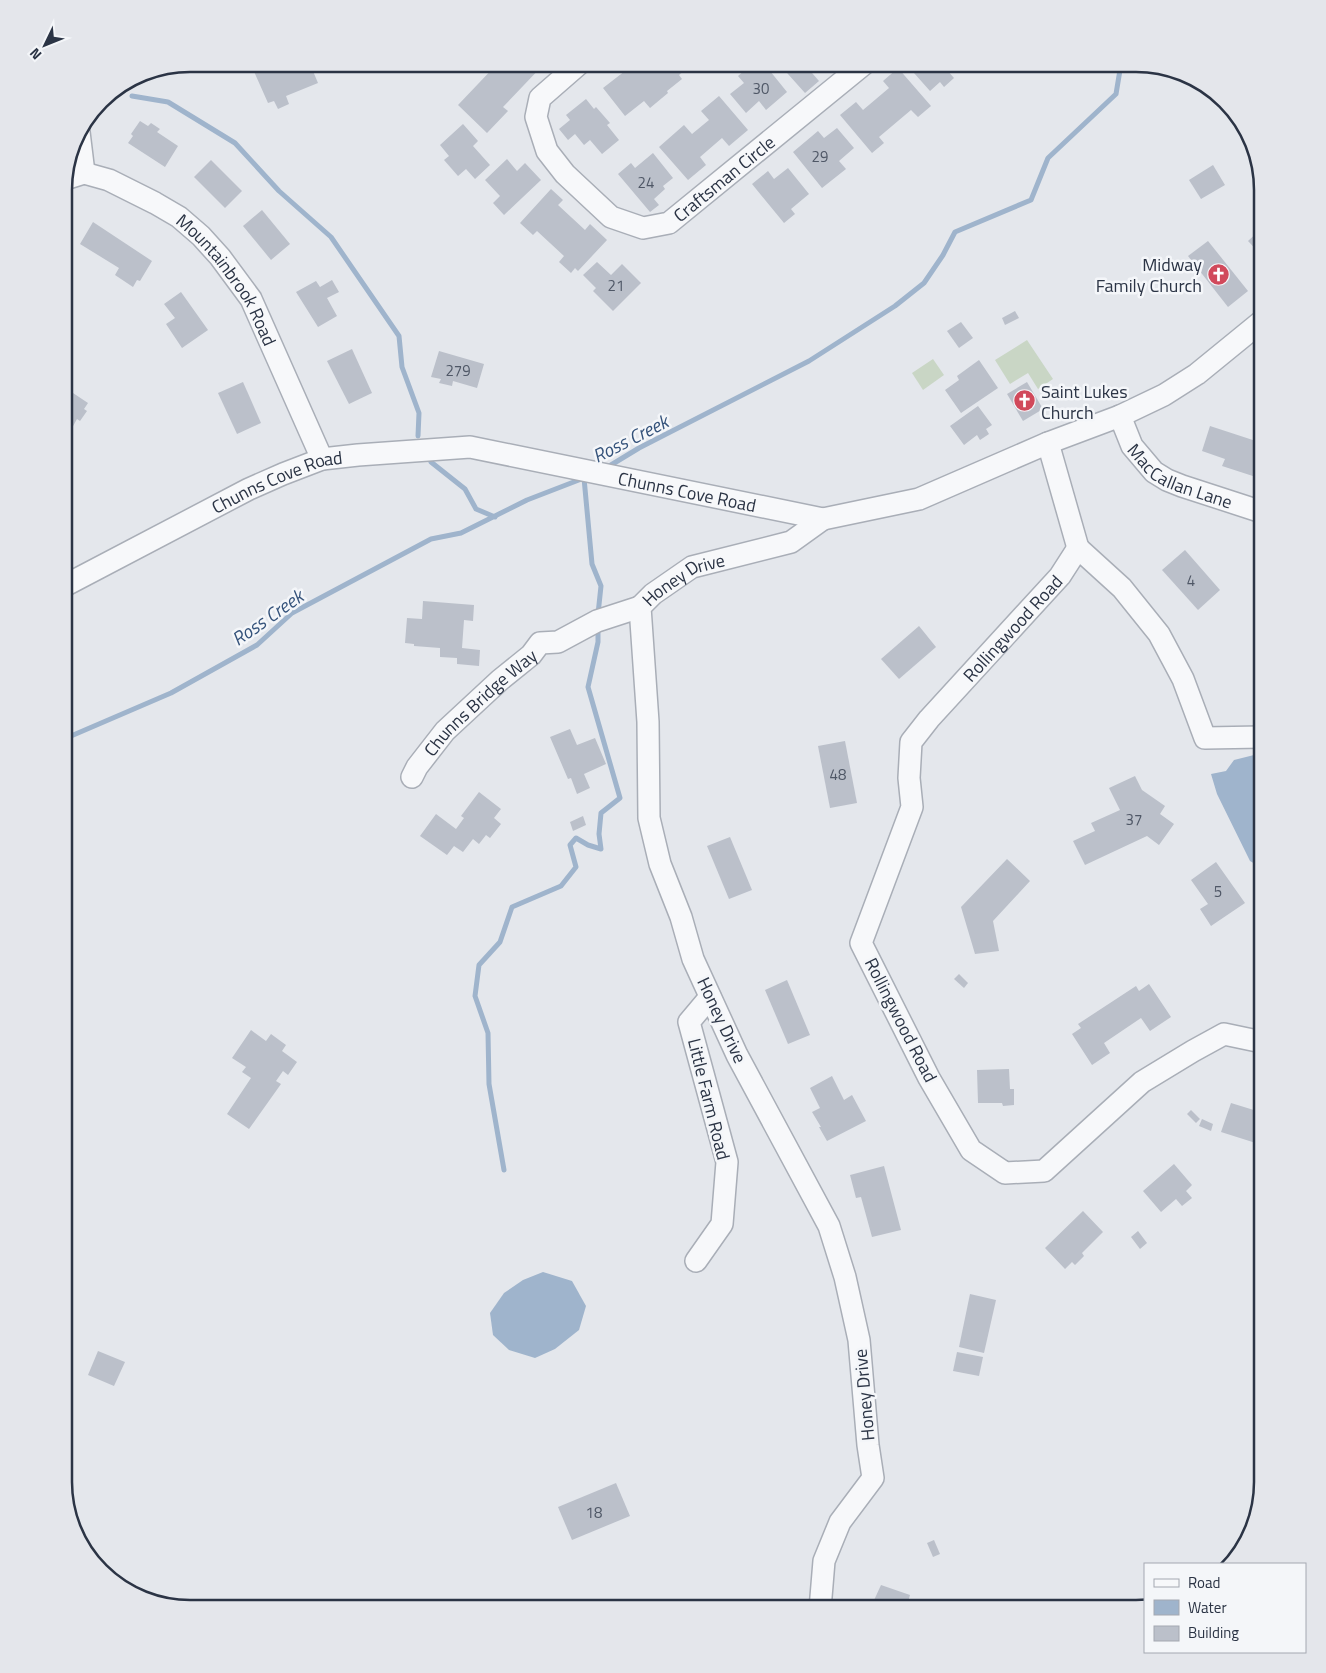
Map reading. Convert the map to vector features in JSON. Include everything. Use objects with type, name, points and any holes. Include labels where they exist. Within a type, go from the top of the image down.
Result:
[{"type":"street","name":"Craftsman Circle","points":[[569,72],[540,98],[536,117],[547,151],[565,174],[611,217],[643,228],[669,224],[853,73]]},
{"type":"street","name":"Mountainbrook Road","points":[[74,176],[109,180],[179,216],[220,257],[251,298],[322,459]]},
{"type":"street","name":"Chunns Cove Road","points":[[73,581],[249,489],[322,459],[470,447],[824,519],[919,500],[1048,443],[1120,416],[1164,395],[1197,374],[1254,328]]},
{"type":"street","name":"MacCallan Lane","points":[[1120,416],[1132,446],[1154,472],[1182,486],[1254,509]]},
{"type":"street","points":[[1048,443],[1078,548],[1122,588],[1159,634],[1183,679],[1205,738],[1254,737]]},
{"type":"street","name":"Honey Drive","points":[[821,1600],[824,1561],[840,1522],[873,1478],[868,1445],[859,1340],[845,1277],[830,1226],[737,1055],[693,959],[681,916],[660,864],[649,818],[648,722],[640,607],[653,594],[692,567],[791,542],[824,519]]},
{"type":"street","name":"Rollingwood Road","points":[[1078,548],[1060,576],[911,742],[909,778],[912,807],[861,943],[929,1078],[971,1150],[1005,1173],[1044,1171],[1142,1082],[1224,1034],[1254,1040]]},
{"type":"street","name":"Chunns Bridge Way","points":[[412,777],[417,767],[445,731],[500,680],[531,655],[540,643],[558,642],[596,621],[640,607]]},
{"type":"street","name":"Little Farm Road","points":[[696,1261],[722,1224],[727,1162],[689,1022],[710,997]]},
{"type":"green space","points":[[1027,340],[1053,379],[1038,389],[1028,373],[1010,384],[995,360]]},
{"type":"green space","points":[[933,359],[944,375],[923,390],[912,373]]},
{"type":"water","points":[[1254,755],[1254,863],[1250,861],[1217,794],[1211,774],[1226,771],[1234,760]]},
{"type":"water","points":[[543,1272],[572,1281],[586,1306],[579,1330],[555,1349],[535,1358],[509,1350],[493,1335],[490,1313],[504,1293],[523,1280]]},
{"type":"building","points":[[254,72],[313,72],[318,83],[286,96],[289,104],[278,109],[274,101],[268,103]]},
{"type":"building","points":[[489,72],[536,72],[503,107],[508,111],[487,133],[458,105]]},
{"type":"building","points":[[623,72],[682,73],[679,75],[682,79],[650,108],[644,101],[625,116],[603,88]]},
{"type":"building","points":[[742,73],[771,73],[787,92],[766,110],[759,101],[746,113],[730,94],[744,83],[738,76]]},
{"type":"building","points":[[787,73],[812,73],[819,81],[805,93]]},
{"type":"building","points":[[893,73],[902,73],[931,106],[918,117],[911,110],[879,137],[884,143],[872,153],[840,115],[856,102],[863,110],[889,88],[883,81]]},
{"type":"building","points":[[914,73],[949,73],[954,78],[944,87],[940,82],[930,91]]},
{"type":"building","points":[[719,96],[748,130],[729,146],[722,138],[700,157],[706,165],[688,180],[659,147],[684,125],[692,134],[709,120],[701,111]]},
{"type":"building","points":[[586,99],[610,123],[607,125],[619,140],[602,154],[590,140],[584,145],[575,134],[568,140],[559,129],[570,120],[566,115]]},
{"type":"building","points":[[140,121],[148,126],[151,123],[160,129],[157,132],[178,146],[165,167],[128,143],[133,136],[131,134]]},
{"type":"building","points":[[463,124],[478,141],[473,146],[490,165],[475,179],[466,169],[458,176],[444,160],[449,156],[440,145]]},
{"type":"building","points":[[837,128],[854,148],[839,161],[846,169],[822,188],[793,152],[818,131],[824,138]]},
{"type":"building","points":[[653,153],[673,178],[663,186],[665,189],[654,199],[659,205],[650,212],[618,174],[631,163],[635,168]]},
{"type":"building","points":[[507,159],[517,171],[525,163],[541,180],[504,215],[493,203],[500,196],[485,180]]},
{"type":"building","points":[[211,160],[242,191],[225,208],[194,177]]},
{"type":"building","points":[[1213,165],[1225,185],[1201,199],[1189,180]]},
{"type":"building","points":[[788,168],[809,194],[791,209],[795,214],[784,223],[752,184],[768,171],[774,179]]},
{"type":"building","points":[[551,189],[563,200],[558,205],[585,230],[590,224],[607,240],[578,271],[575,268],[571,273],[559,262],[564,256],[537,231],[533,235],[520,223]]},
{"type":"building","points":[[262,210],[290,244],[271,260],[243,226]]},
{"type":"building","points":[[93,222],[152,261],[140,281],[137,280],[133,287],[115,275],[119,268],[80,244]]},
{"type":"building","points":[[1254,235],[1254,247],[1248,241]]},
{"type":"building","name":"Midway Family Church","points":[[1208,241],[1248,291],[1228,307],[1188,256]]},
{"type":"building","points":[[597,262],[611,275],[622,264],[641,283],[613,311],[593,291],[596,288],[583,275]]},
{"type":"building","points":[[332,280],[339,292],[327,298],[337,316],[318,327],[296,292],[316,281],[320,287]]},
{"type":"building","points":[[181,292],[208,330],[182,348],[166,324],[175,318],[164,304]]},
{"type":"building","points":[[1015,311],[1019,318],[1005,325],[1002,318]]},
{"type":"building","points":[[961,322],[973,338],[959,348],[947,331]]},
{"type":"building","points":[[352,349],[372,393],[349,404],[327,361]]},
{"type":"building","points":[[439,351],[484,364],[477,388],[453,381],[452,386],[439,383],[441,379],[431,377]]},
{"type":"building","points":[[979,360],[998,388],[961,413],[945,390],[959,380],[957,376]]},
{"type":"building","points":[[243,382],[261,423],[237,434],[218,393]]},
{"type":"building","name":"Saint Lukes Church","points":[[1027,382],[1043,409],[1023,421],[1007,394]]},
{"type":"building","points":[[73,393],[88,403],[84,409],[87,411],[80,421],[77,419],[73,426]]},
{"type":"building","points":[[978,406],[992,425],[986,429],[989,434],[980,440],[977,435],[964,445],[950,426]]},
{"type":"building","points":[[1210,426],[1254,440],[1254,476],[1222,466],[1225,459],[1202,451]]},
{"type":"building","points":[[1185,550],[1220,590],[1198,610],[1162,570]]},
{"type":"building","points":[[423,601],[474,605],[473,621],[464,620],[462,648],[480,650],[479,666],[457,664],[457,658],[440,657],[440,648],[414,646],[414,644],[405,643],[407,618],[422,619]]},
{"type":"building","points":[[919,626],[936,647],[899,679],[881,659]]},
{"type":"building","points":[[570,729],[577,745],[595,738],[606,764],[584,774],[590,788],[577,794],[571,778],[568,779],[550,737]]},
{"type":"building","points":[[845,741],[857,803],[830,808],[818,746]]},
{"type":"building","points":[[1135,776],[1142,790],[1165,806],[1160,814],[1174,824],[1159,845],[1147,836],[1085,865],[1073,841],[1095,831],[1091,823],[1120,810],[1109,788]]},
{"type":"building","points":[[479,792],[501,809],[494,818],[501,824],[490,838],[486,835],[479,844],[473,839],[463,852],[454,846],[447,855],[420,836],[436,814],[456,829],[464,818],[461,816]]},
{"type":"building","points":[[583,816],[586,825],[573,831],[570,822]]},
{"type":"building","points":[[730,837],[752,890],[729,899],[707,846]]},
{"type":"building","points":[[1007,859],[1030,881],[993,921],[999,951],[975,954],[961,907]]},
{"type":"building","points":[[1216,862],[1245,903],[1211,926],[1200,909],[1208,904],[1191,880]]},
{"type":"building","points":[[959,974],[968,983],[964,988],[954,979]]},
{"type":"building","points":[[787,980],[810,1035],[788,1044],[765,990]]},
{"type":"building","points":[[1149,984],[1171,1017],[1150,1031],[1141,1018],[1104,1043],[1110,1053],[1092,1065],[1072,1034],[1081,1028],[1078,1024],[1136,986],[1139,991]]},
{"type":"building","points":[[251,1030],[266,1041],[271,1034],[286,1045],[282,1051],[297,1062],[288,1075],[283,1071],[276,1081],[281,1084],[249,1129],[227,1114],[251,1078],[242,1072],[246,1067],[232,1058]]},
{"type":"building","points":[[1009,1069],[1010,1089],[1014,1089],[1014,1105],[1003,1106],[1002,1103],[978,1103],[977,1070]]},
{"type":"building","points":[[832,1076],[844,1100],[852,1095],[866,1121],[827,1141],[812,1112],[820,1108],[810,1088]]},
{"type":"building","points":[[1231,1103],[1254,1110],[1254,1142],[1221,1132]]},
{"type":"building","points":[[1191,1110],[1200,1119],[1196,1123],[1187,1114]]},
{"type":"building","points":[[1202,1119],[1213,1124],[1211,1131],[1199,1126]]},
{"type":"building","points":[[1174,1164],[1192,1185],[1186,1191],[1192,1198],[1182,1206],[1176,1199],[1161,1212],[1143,1191]]},
{"type":"building","points":[[884,1166],[901,1230],[872,1237],[861,1197],[856,1198],[850,1175]]},
{"type":"building","points":[[1083,1211],[1103,1232],[1082,1253],[1084,1256],[1075,1265],[1072,1262],[1065,1269],[1045,1248]]},
{"type":"building","points":[[1138,1231],[1147,1243],[1140,1249],[1131,1237]]},
{"type":"building","points":[[970,1294],[996,1300],[984,1353],[959,1347]]},
{"type":"building","points":[[98,1351],[125,1362],[114,1386],[88,1375]]},
{"type":"building","points":[[957,1352],[983,1357],[979,1376],[953,1371]]},
{"type":"building","points":[[616,1483],[630,1516],[572,1540],[558,1507]]},
{"type":"building","points":[[934,1540],[940,1554],[933,1557],[927,1543]]},
{"type":"building","points":[[881,1585],[910,1595],[909,1600],[874,1600]]},
{"type":"waterway","name":"Ross Creek","points":[[606,468],[639,448],[809,361],[895,306],[924,283],[943,255],[955,232],[1031,200],[1048,158],[1116,94],[1120,73]]},
{"type":"waterway","points":[[132,96],[168,102],[235,143],[279,191],[331,237],[399,336],[402,367],[419,413],[418,436]]},
{"type":"waterway","points":[[431,462],[465,489],[476,509],[495,517]]},
{"type":"waterway","points":[[584,478],[592,564],[601,586],[598,614]]},
{"type":"waterway","name":"Ross Creek","points":[[73,735],[171,693],[257,645],[292,613],[431,539],[461,533],[527,500],[584,478]]},
{"type":"waterway","points":[[504,1170],[489,1084],[488,1033],[475,996],[479,965],[500,942],[512,907],[561,886],[576,867],[570,845],[576,838],[588,845],[601,849],[599,834],[601,813],[620,798],[588,687],[598,642],[598,627]]},
{"type":"place","name":"Midway Family Church","points":[[1218,274]]},
{"type":"place","name":"Saint Lukes Church","points":[[1025,401]]}]
